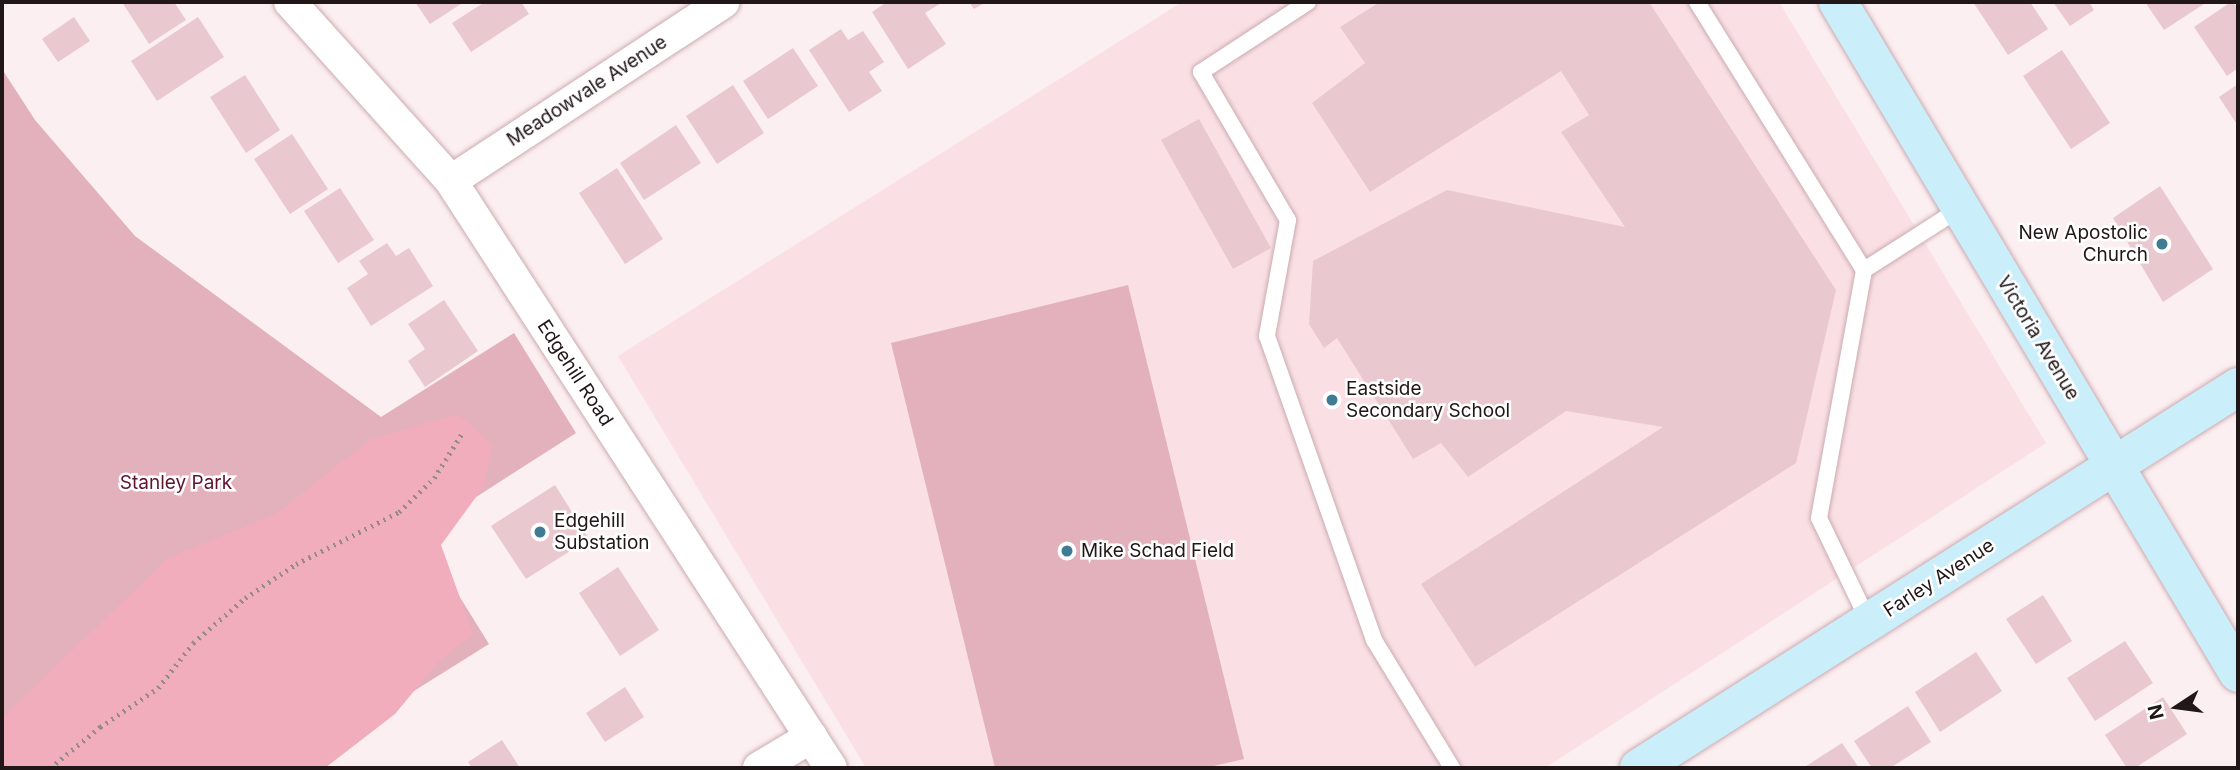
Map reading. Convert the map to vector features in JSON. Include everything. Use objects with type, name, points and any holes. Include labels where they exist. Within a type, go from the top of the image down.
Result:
[{"type":"street","name":"Edgehill Road","points":[[290,2],[451,181],[831,768]]},
{"type":"street","name":"Meadowvale Avenue","points":[[451,181],[724,2]]},
{"type":"street","name":"Victoria Avenue","points":[[1838,2],[2238,673]]},
{"type":"street","name":"Farley Avenue","points":[[1639,768],[2238,387]]},
{"type":"street","points":[[759,768],[811,737]]},
{"type":"lane","points":[[1308,2],[1201,72],[1289,220],[1267,336],[1374,639],[1452,768]]},
{"type":"lane","points":[[1697,2],[1864,270],[1819,518],[1869,622]]},
{"type":"lane","points":[[1864,270],[1961,208]]},
{"type":"path","points":[[50,768],[100,727],[158,688],[193,643],[245,598],[296,564],[399,512],[434,478],[461,435]]},
{"type":"shaded area","name":"Eastside Secondary School","points":[[1182,2],[1779,2],[2046,443],[1545,768],[866,768],[618,356]]},
{"type":"shaded area","points":[[458,414],[492,444],[484,486],[441,545],[473,634],[438,662],[395,714],[325,768],[2,768],[2,718],[168,558],[277,513],[371,439]]},
{"type":"green space","name":"Stanley Park","points":[[2,69],[35,120],[135,236],[381,417],[514,333],[576,433],[420,533],[489,644],[291,768],[2,768]]},
{"type":"green space","name":"Mike Schad Field","points":[[1128,285],[1244,759],[1205,768],[995,768],[891,343]]},
{"type":"building","points":[[122,2],[174,2],[186,20],[149,44]]},
{"type":"building","points":[[415,2],[464,2],[430,24]]},
{"type":"building","points":[[485,2],[521,2],[529,14],[471,52],[452,23]]},
{"type":"building","points":[[887,2],[943,2],[925,13],[946,44],[908,69],[872,12]]},
{"type":"building","points":[[969,2],[986,2],[974,9]]},
{"type":"building","points":[[1380,2],[1649,2],[1836,290],[1796,463],[1475,667],[1421,584],[1663,427],[1566,411],[1468,477],[1441,443],[1413,459],[1337,338],[1324,348],[1309,324],[1313,261],[1447,190],[1625,227],[1561,132],[1589,115],[1561,71],[1370,192],[1312,103],[1365,63],[1340,27]]},
{"type":"building","points":[[1973,2],[2030,2],[2048,29],[2008,55]]},
{"type":"building","points":[[2053,2],[2089,2],[2094,10],[2070,26]]},
{"type":"building","points":[[2145,2],[2207,2],[2164,30]]},
{"type":"building","points":[[2231,2],[2238,7],[2238,68],[2227,76],[2194,27]]},
{"type":"building","points":[[74,17],[90,41],[58,62],[42,39]]},
{"type":"building","points":[[198,17],[224,57],[157,101],[131,61]]},
{"type":"building","points":[[841,29],[848,40],[863,31],[884,62],[869,72],[882,91],[849,112],[809,50]]},
{"type":"building","points":[[793,48],[818,86],[768,119],[743,81]]},
{"type":"building","points":[[2062,50],[2110,123],[2071,149],[2023,76]]},
{"type":"building","points":[[245,75],[280,130],[246,153],[210,97]]},
{"type":"building","points":[[2238,84],[2238,126],[2219,97]]},
{"type":"building","points":[[733,85],[764,133],[717,164],[686,116]]},
{"type":"building","points":[[1199,119],[1271,248],[1233,269],[1161,140]]},
{"type":"building","points":[[676,125],[701,163],[644,200],[620,163]]},
{"type":"building","points":[[292,134],[328,189],[290,214],[254,159]]},
{"type":"building","points":[[617,168],[663,239],[625,264],[579,193]]},
{"type":"building","name":"New Apostolic Church","points":[[2160,186],[2213,269],[2163,302],[2113,218]]},
{"type":"building","points":[[340,188],[374,240],[338,263],[304,211]]},
{"type":"building","points":[[387,243],[396,256],[409,248],[433,286],[371,326],[347,288],[368,274],[359,261]]},
{"type":"building","points":[[444,300],[478,351],[425,387],[408,361],[425,349],[408,324]]},
{"type":"building","name":"Edgehill Substation","points":[[555,485],[589,539],[526,579],[491,526]]},
{"type":"building","points":[[618,567],[659,630],[620,656],[579,593]]},
{"type":"building","points":[[2043,595],[2072,641],[2036,664],[2006,619]]},
{"type":"building","points":[[2125,641],[2153,683],[2095,721],[2067,678]]},
{"type":"building","points":[[1976,652],[2002,691],[1940,732],[1915,692]]},
{"type":"building","points":[[625,687],[644,717],[605,742],[586,713]]},
{"type":"building","points":[[2163,697],[2187,734],[2135,768],[2127,768],[2105,735]]},
{"type":"building","points":[[1908,706],[1931,742],[1890,768],[1872,768],[1854,741]]},
{"type":"building","points":[[502,740],[520,768],[472,768],[468,762]]},
{"type":"building","points":[[1842,743],[1859,768],[1803,768]]},
{"type":"place","name":"New Apostolic Church","points":[[2162,244]]},
{"type":"place","name":"Eastside Secondary School","points":[[1332,400]]},
{"type":"place","name":"Edgehill Substation","points":[[540,532]]},
{"type":"place","name":"Mike Schad Field","points":[[1067,551]]}]
